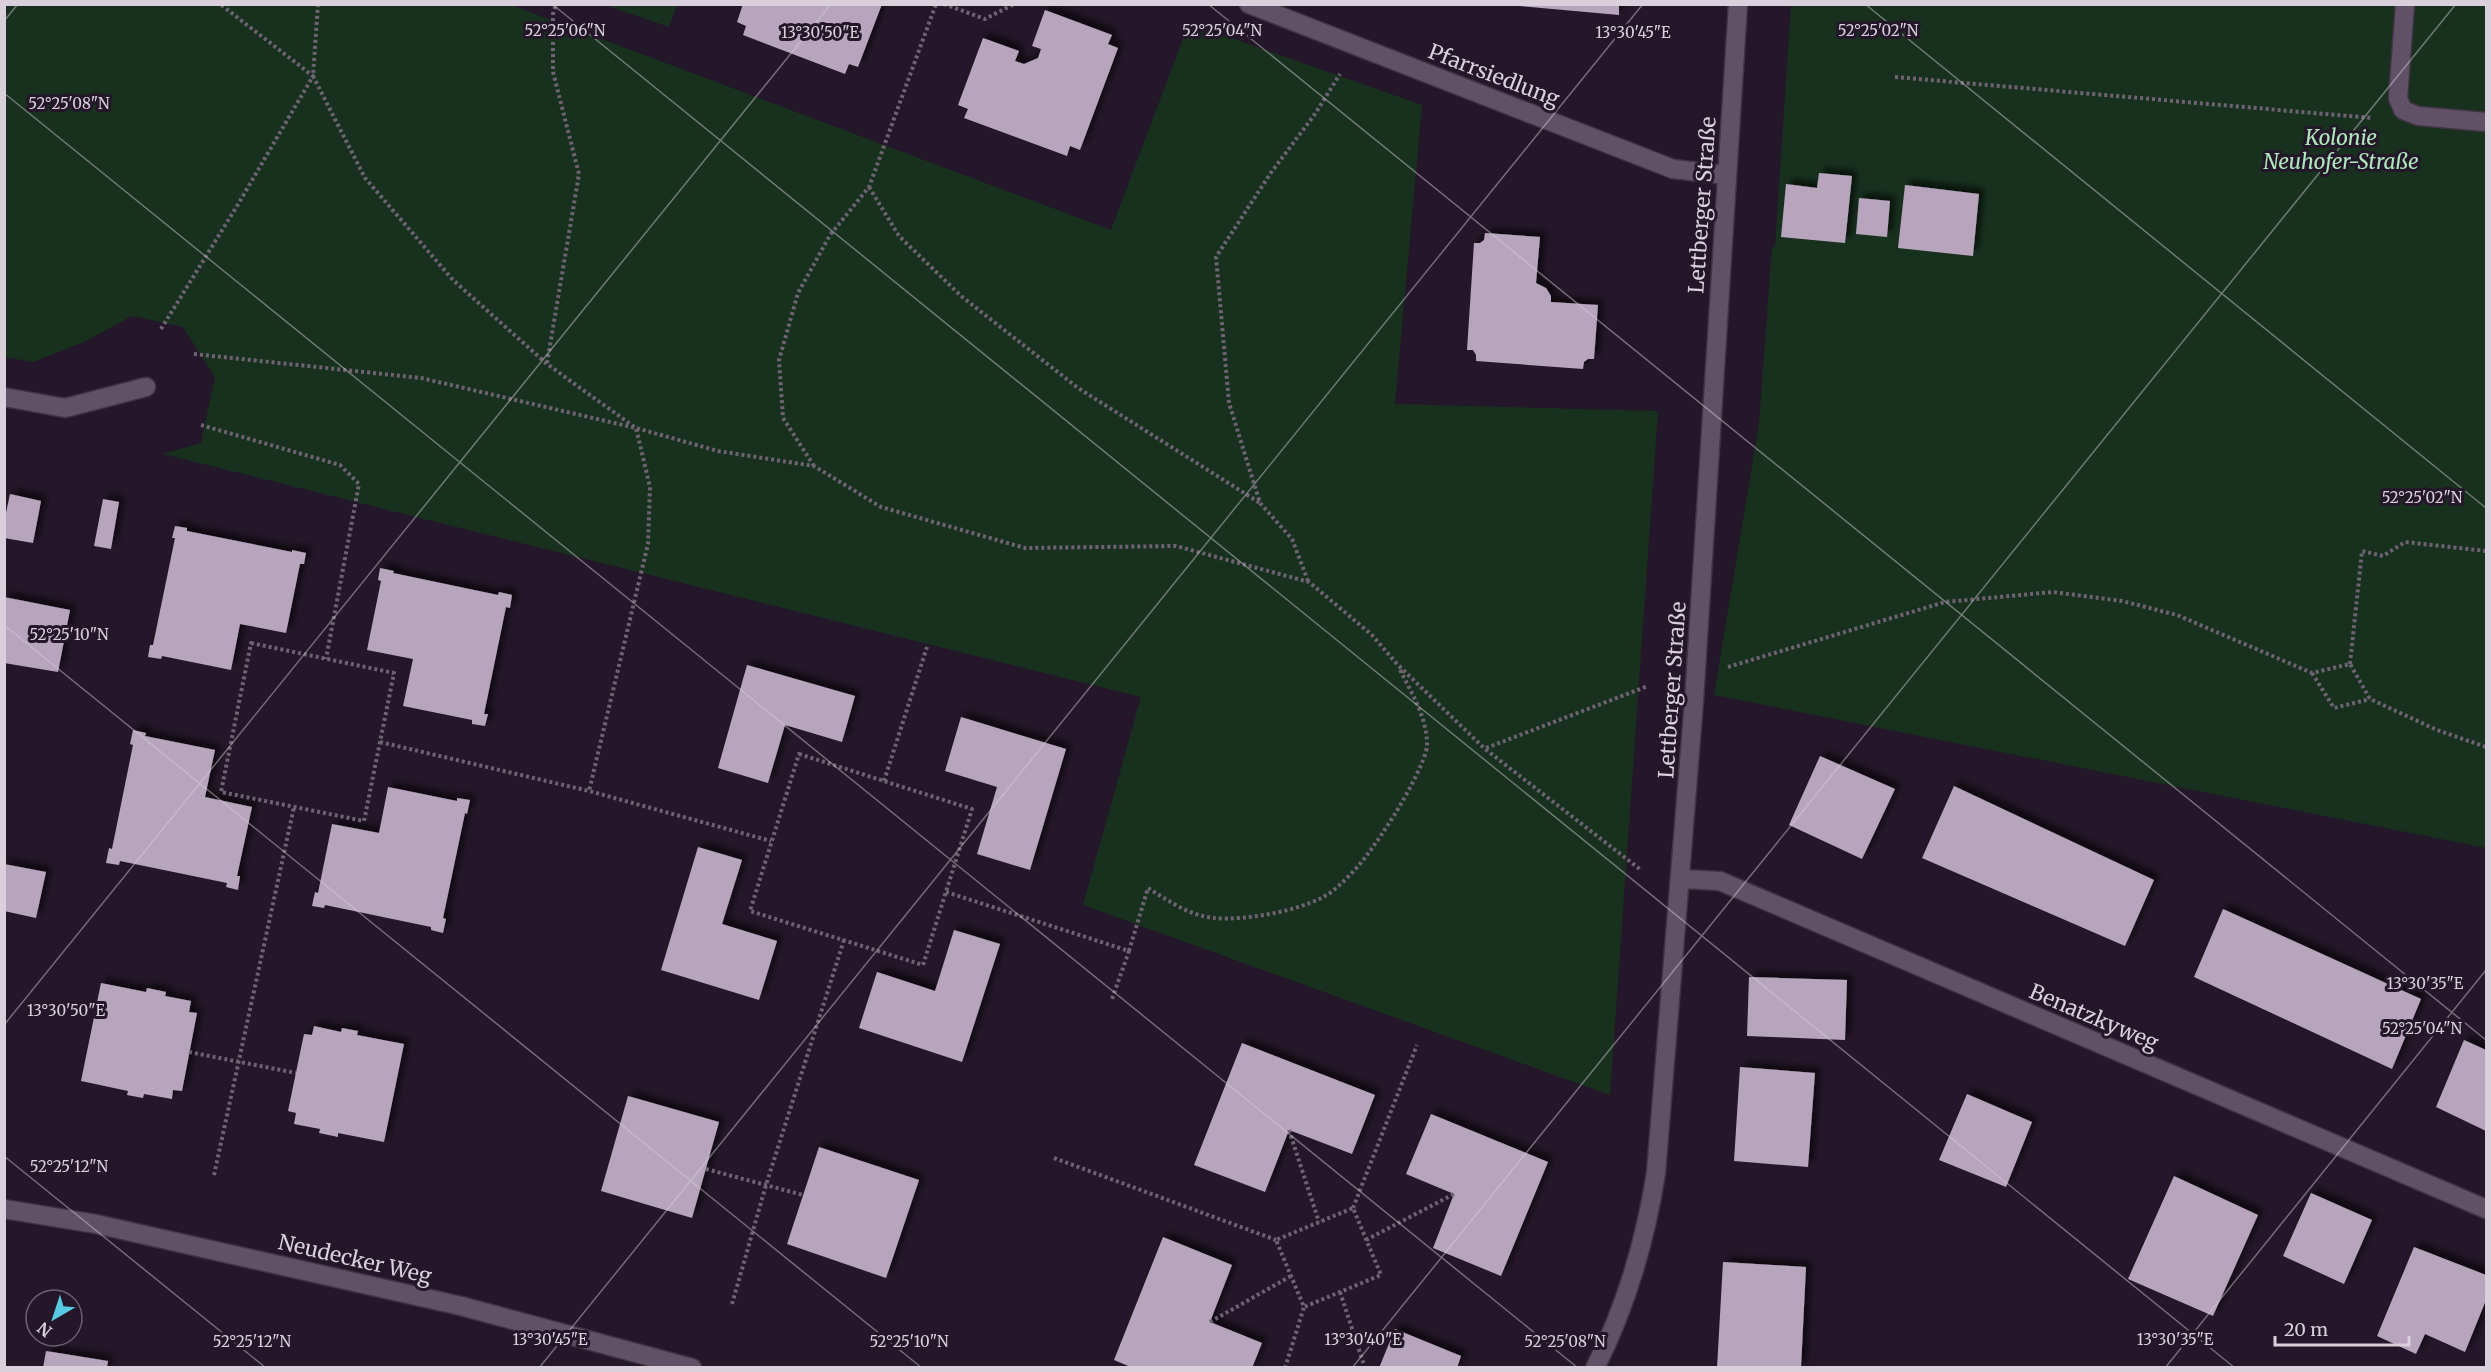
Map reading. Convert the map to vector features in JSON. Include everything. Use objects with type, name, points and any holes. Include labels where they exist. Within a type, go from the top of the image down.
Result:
[{"type":"street","name":"Pfarrsiedlung","points":[[1249,4],[1673,170],[1726,175]]},
{"type":"street","name":"Lettberger Straße","points":[[1595,1368],[1616,1327],[1648,1222],[1656,1173],[1694,701],[1738,4]]},
{"type":"street","points":[[2405,4],[2398,98],[2403,110],[2418,116],[2487,122]]},
{"type":"street","points":[[4,397],[65,408],[146,387]]},
{"type":"street","name":"Benatzkyweg","points":[[1681,879],[1720,881],[2487,1209]]},
{"type":"street","name":"Neudecker Weg","points":[[4,1209],[96,1224],[461,1306],[692,1368]]},
{"type":"path","points":[[220,4],[313,76],[365,178],[453,280],[547,364],[636,428],[650,487],[648,544],[589,792]]},
{"type":"path","points":[[161,329],[237,206],[313,76],[318,4]]},
{"type":"path","points":[[547,364],[579,174],[553,72],[553,14],[556,4]]},
{"type":"path","points":[[814,466],[783,418],[779,360],[798,293],[830,235],[869,188],[936,4]]},
{"type":"path","points":[[944,4],[985,19],[1014,4]]},
{"type":"path","points":[[1260,503],[1229,403],[1216,257],[1270,174],[1316,114],[1342,70]]},
{"type":"path","points":[[1895,77],[2378,118],[2403,110]]},
{"type":"path","points":[[869,188],[899,236],[961,296],[1078,388],[1260,503],[1292,538],[1309,582]]},
{"type":"path","points":[[194,354],[421,378],[636,428],[718,451],[814,466],[881,507],[1025,548],[1176,546],[1309,582],[1372,635],[1398,664],[1485,749],[1641,870]]},
{"type":"path","points":[[201,425],[340,465],[359,484],[326,659]]},
{"type":"path","points":[[2487,551],[2405,542],[2383,556],[2362,551],[2350,664],[2370,699],[2437,730],[2487,747]]},
{"type":"path","points":[[1727,667],[1945,603],[2053,592],[2122,601],[2177,615],[2312,673],[2334,708],[2370,699]]},
{"type":"path","points":[[250,644],[326,659],[394,673],[364,821],[221,792],[250,644]]},
{"type":"path","points":[[884,781],[927,646]]},
{"type":"path","points":[[1112,999],[1148,888],[1176,905],[1212,918],[1254,917],[1295,908],[1333,891],[1368,856],[1405,798],[1427,747],[1424,720],[1398,664]]},
{"type":"path","points":[[2312,673],[2350,664]]},
{"type":"path","points":[[1485,749],[1648,686]]},
{"type":"path","points":[[380,742],[589,792],[771,841]]},
{"type":"path","points":[[799,754],[884,781],[972,809],[923,965],[750,911],[799,754]]},
{"type":"path","points":[[214,1175],[294,807]]},
{"type":"path","points":[[946,892],[1129,951]]},
{"type":"path","points":[[732,1304],[766,1185],[844,940]]},
{"type":"path","points":[[1304,1307],[1381,1275],[1353,1208],[1417,1045]]},
{"type":"path","points":[[189,1052],[296,1073]]},
{"type":"path","points":[[1289,1130],[1319,1222]]},
{"type":"path","points":[[1054,1158],[1276,1240],[1353,1208]]},
{"type":"path","points":[[706,1169],[803,1195]]},
{"type":"path","points":[[1366,1240],[1454,1194]]},
{"type":"path","points":[[1276,1240],[1304,1307],[1285,1368]]},
{"type":"path","points":[[1210,1322],[1291,1276]]},
{"type":"path","points":[[1340,1292],[1365,1368]]},
{"type":"green space","points":[[4,5],[511,5],[1111,230],[1189,23],[1422,105],[1395,404],[1658,411],[1610,1095],[1083,905],[1141,697],[163,454],[201,443],[215,377],[183,327],[132,316],[84,342],[33,362],[5,357]]},
{"type":"green space","points":[[605,5],[677,5],[669,27]]},
{"type":"green space","name":"Kolonie Neuhofer-Straße","points":[[1791,5],[2486,5],[2486,848],[1714,695],[1759,424],[1772,247],[1775,247]]},
{"type":"building","points":[[743,4],[882,4],[858,67],[849,64],[845,74],[743,35],[746,26],[737,22]]},
{"type":"building","points":[[1497,4],[1619,4],[1619,15]]},
{"type":"building","points":[[1045,10],[1112,35],[1108,44],[1118,48],[1080,150],[1070,146],[1067,156],[964,118],[968,109],[958,105],[983,38],[1019,51],[1015,61],[1024,64],[1038,58],[1041,49],[1032,46]]},
{"type":"building","points":[[1819,173],[1852,176],[1845,243],[1781,237],[1786,184],[1817,188]]},
{"type":"building","points":[[1905,185],[1979,194],[1973,256],[1898,248]]},
{"type":"building","points":[[1859,198],[1890,201],[1887,237],[1856,234]]},
{"type":"building","points":[[1485,233],[1540,237],[1536,283],[1546,288],[1551,296],[1551,302],[1598,305],[1594,359],[1584,362],[1583,369],[1476,361],[1473,350],[1467,350],[1474,243],[1484,240]]},
{"type":"building","points":[[10,494],[41,501],[33,543],[4,538],[4,522]]},
{"type":"building","points":[[103,499],[119,502],[111,549],[94,546]]},
{"type":"building","points":[[175,526],[187,528],[187,531],[306,553],[304,564],[300,564],[286,633],[240,624],[231,670],[162,656],[161,659],[148,657],[150,645],[153,645],[175,538],[172,538]]},
{"type":"building","points":[[380,568],[394,571],[393,573],[498,595],[499,592],[512,595],[510,608],[506,607],[484,714],[488,714],[485,726],[472,724],[472,720],[403,706],[413,659],[367,650],[381,581],[378,580]]},
{"type":"building","points":[[4,597],[70,610],[58,672],[4,663]]},
{"type":"building","points":[[747,665],[855,696],[842,742],[785,725],[768,783],[718,768]]},
{"type":"building","points":[[961,717],[1066,749],[1030,870],[977,854],[997,787],[945,771]]},
{"type":"building","points":[[133,730],[146,733],[145,736],[215,750],[205,797],[252,807],[237,876],[240,876],[238,890],[226,887],[227,883],[120,861],[119,865],[106,863],[109,848],[112,849],[133,745],[130,744]]},
{"type":"building","points":[[1820,756],[1895,789],[1862,859],[1789,825]]},
{"type":"building","points":[[1954,786],[2154,880],[2125,946],[1922,858]]},
{"type":"building","points":[[388,787],[457,801],[457,798],[470,800],[467,814],[465,813],[443,918],[446,919],[443,933],[431,930],[431,927],[325,905],[324,908],[312,906],[315,892],[318,893],[332,824],[379,833]]},
{"type":"building","points":[[698,847],[742,860],[722,924],[777,941],[759,1000],[661,970]]},
{"type":"building","points":[[4,864],[46,872],[36,918],[4,911]]},
{"type":"building","points":[[2223,909],[2421,999],[2392,1069],[2194,977]]},
{"type":"building","points":[[954,930],[1000,944],[962,1062],[859,1028],[877,972],[935,991]]},
{"type":"building","points":[[1749,977],[1847,980],[1845,1040],[1747,1036]]},
{"type":"building","points":[[101,983],[146,992],[147,988],[166,992],[165,996],[191,1001],[189,1012],[197,1013],[182,1091],[173,1090],[172,1099],[144,1094],[143,1098],[127,1095],[128,1091],[81,1081]]},
{"type":"building","points":[[314,1026],[341,1032],[342,1028],[358,1031],[357,1035],[404,1044],[384,1142],[338,1133],[338,1137],[319,1133],[320,1129],[294,1124],[296,1113],[288,1111],[304,1034],[312,1035]]},
{"type":"building","points":[[2464,1040],[2486,1050],[2486,1131],[2436,1107]]},
{"type":"building","points":[[1242,1043],[1375,1095],[1352,1154],[1289,1130],[1265,1192],[1194,1165]]},
{"type":"building","points":[[1740,1067],[1815,1073],[1808,1167],[1734,1161]]},
{"type":"building","points":[[1967,1094],[2032,1122],[2006,1187],[1939,1160]]},
{"type":"building","points":[[628,1096],[719,1122],[692,1218],[601,1191]]},
{"type":"building","points":[[1431,1114],[1548,1162],[1501,1276],[1433,1248],[1454,1194],[1406,1174]]},
{"type":"building","points":[[819,1147],[919,1180],[886,1278],[787,1244]]},
{"type":"building","points":[[2174,1176],[2258,1215],[2213,1316],[2128,1279]]},
{"type":"building","points":[[2311,1193],[2372,1220],[2344,1284],[2283,1256]]},
{"type":"building","points":[[1163,1237],[1232,1265],[1210,1322],[1262,1343],[1252,1368],[1133,1368],[1114,1360]]},
{"type":"building","points":[[2414,1247],[2486,1275],[2486,1300],[2465,1352],[2425,1334],[2416,1354],[2377,1336]]},
{"type":"building","points":[[1723,1262],[1806,1267],[1801,1368],[1717,1368]]},
{"type":"building","points":[[1395,1329],[1461,1356],[1457,1368],[1379,1368]]},
{"type":"building","points":[[46,1351],[108,1361],[107,1368],[43,1368]]}]
